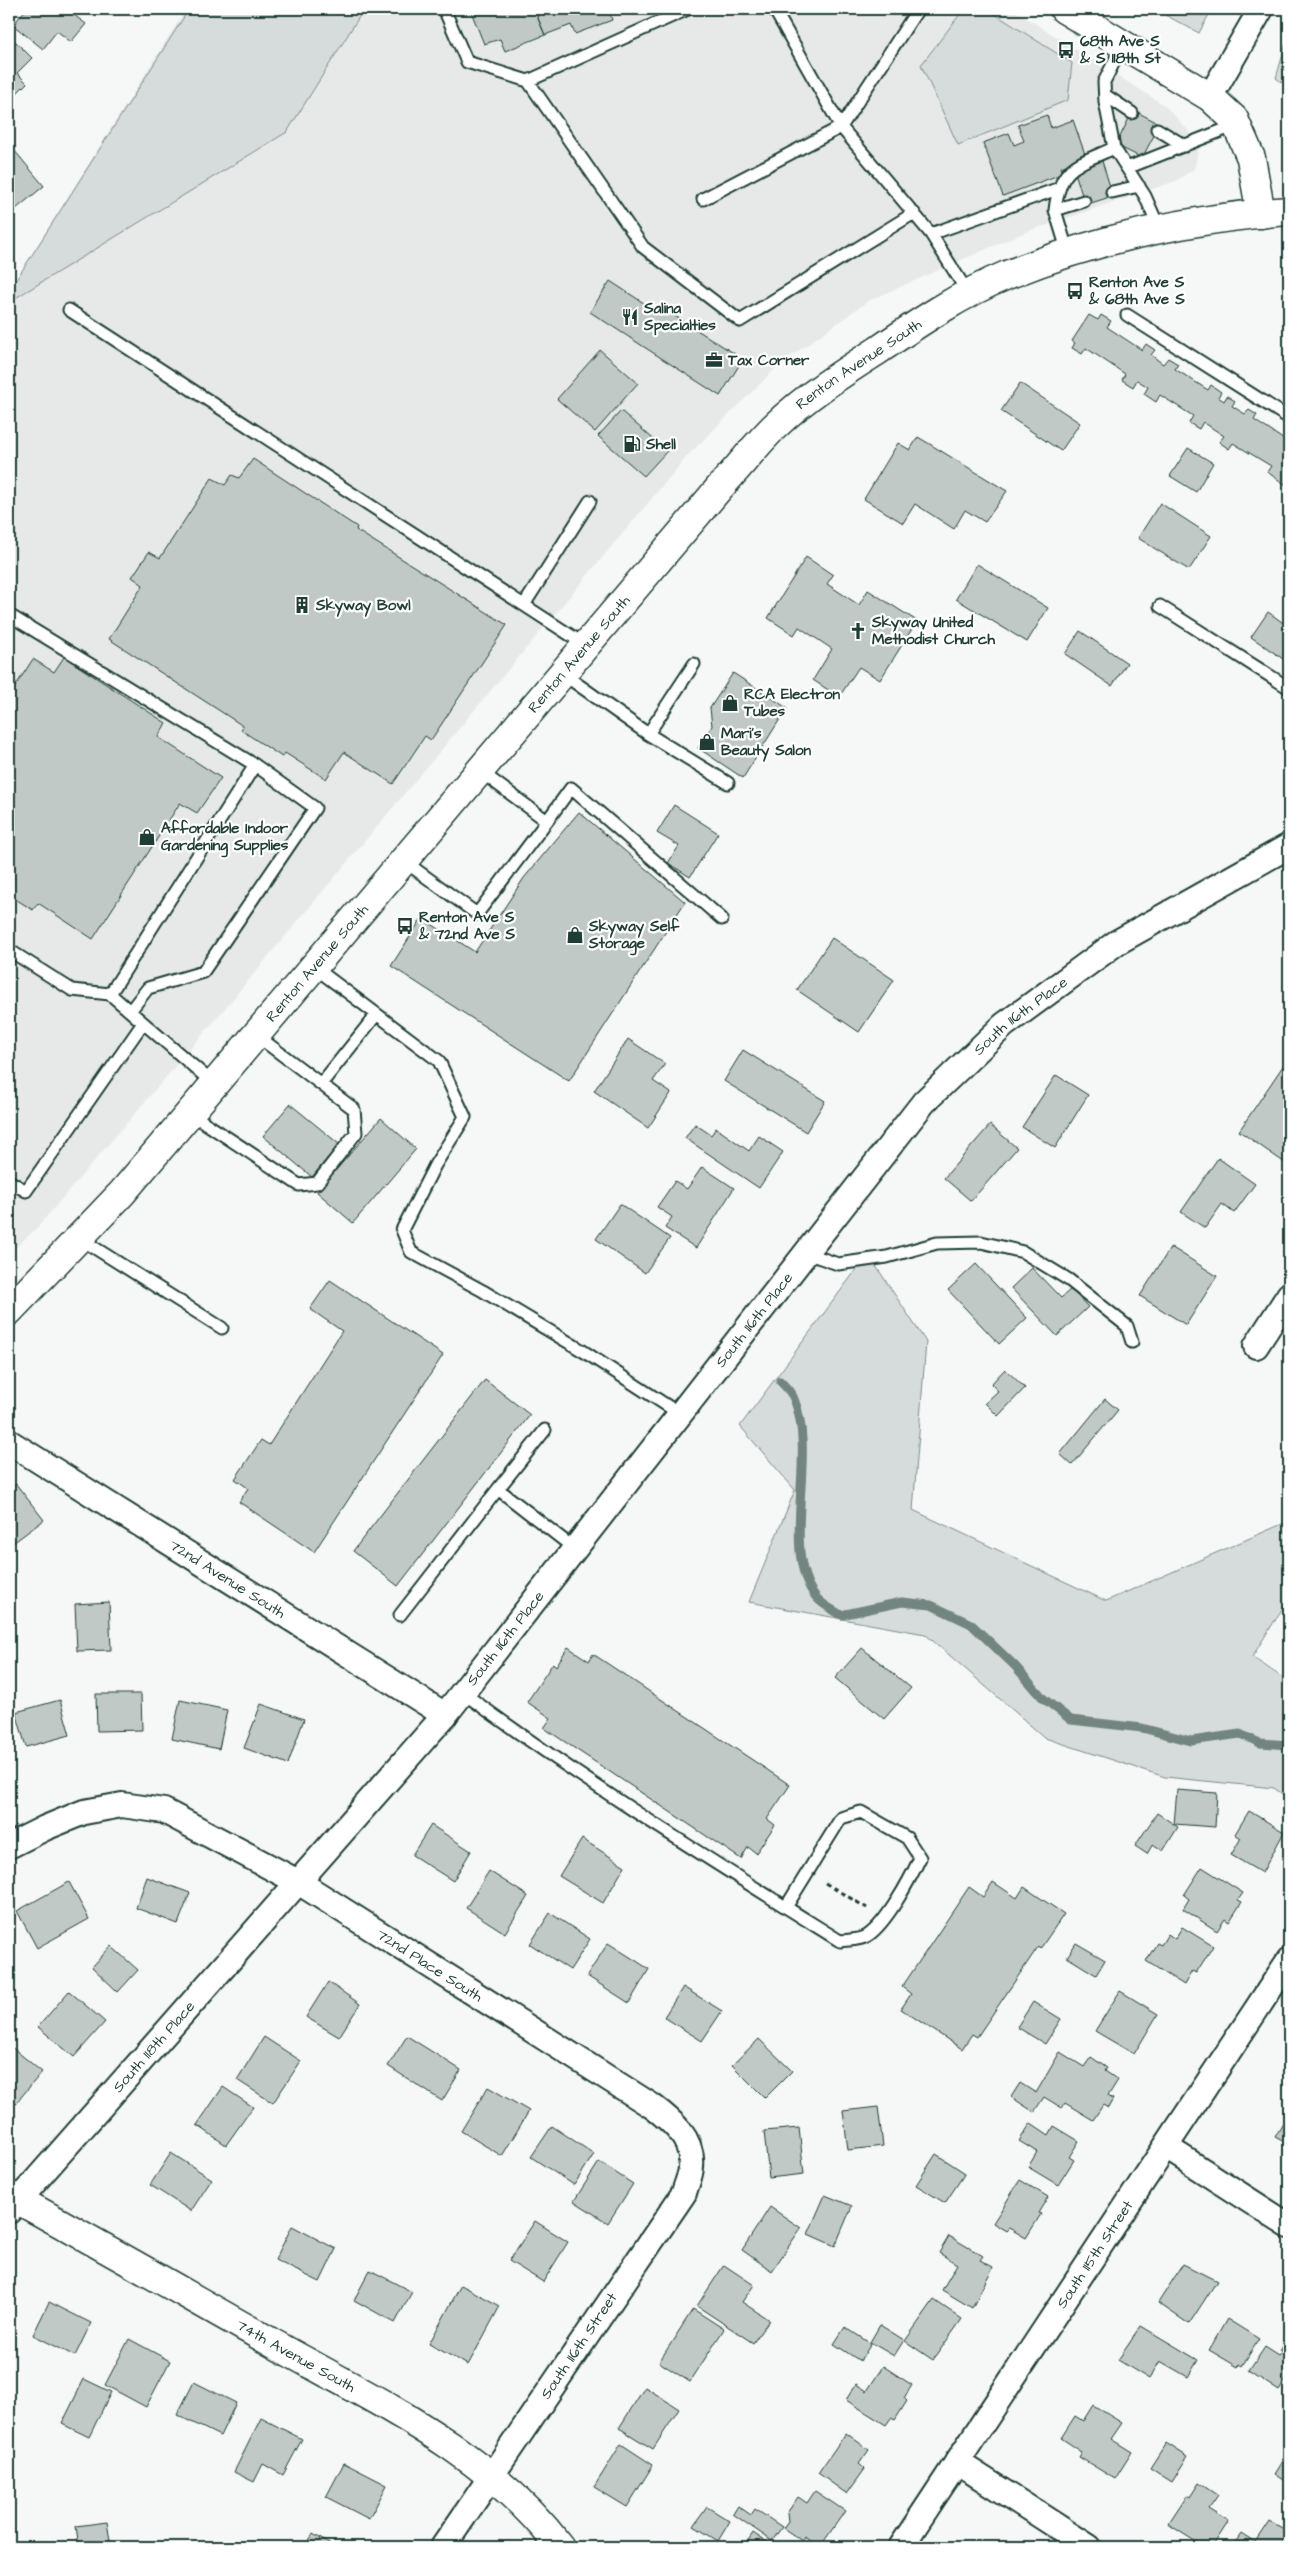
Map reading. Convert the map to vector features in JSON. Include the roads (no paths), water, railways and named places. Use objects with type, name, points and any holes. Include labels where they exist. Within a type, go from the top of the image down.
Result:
[{"type":"main road","points":[[1064,9],[1210,97],[1236,124],[1251,158],[1261,214]]},
{"type":"main road","name":"Renton Avenue South","points":[[9,1310],[122,1193],[774,427],[826,383],[928,317],[1006,276],[1068,253],[1160,230],[1192,223],[1289,212]]},
{"type":"main road","name":"74th Avenue South","points":[[12,2202],[420,2426],[491,2476],[539,2520],[560,2547]]},
{"type":"street","points":[[1210,97],[1261,9]]},
{"type":"street","name":"South 116th Place","points":[[300,1883],[444,1715],[924,1102],[1004,1024],[1116,943],[1289,846]]},
{"type":"street","points":[[1256,1346],[1289,1295]]},
{"type":"street","name":"72nd Avenue South","points":[[9,1442],[444,1715]]},
{"type":"street","name":"72nd Place South","points":[[9,1846],[45,1828],[84,1812],[122,1805],[164,1811],[300,1883],[652,2106],[670,2120],[685,2137]]},
{"type":"street","name":"South 118th Place","points":[[12,2202],[300,1883]]},
{"type":"street","name":"South 115th Street","points":[[901,2547],[1289,1960]]},
{"type":"street","name":"South 116th Street","points":[[443,2547],[684,2193],[692,2166],[685,2137]]},
{"type":"street","points":[[1166,2147],[1289,2226]]},
{"type":"street","points":[[957,2462],[1089,2547]]},
{"type":"lane","points":[[444,9],[467,62],[528,81],[643,247],[740,321],[914,213]]},
{"type":"lane","points":[[528,81],[688,9]]},
{"type":"lane","points":[[774,9],[841,127],[914,213],[969,294]]},
{"type":"lane","points":[[703,199],[841,127],[918,9]]},
{"type":"lane","points":[[1123,44],[1104,82],[1114,148],[1139,186],[1160,230]]},
{"type":"lane","points":[[1105,95],[1132,113]]},
{"type":"lane","points":[[1127,168],[1236,124]]},
{"type":"lane","points":[[1157,129],[1185,146]]},
{"type":"lane","points":[[1068,253],[1055,210],[1057,189],[1070,168],[1114,148]]},
{"type":"lane","points":[[1112,192],[1139,186]]},
{"type":"lane","points":[[930,234],[1057,189]]},
{"type":"lane","points":[[1055,210],[1084,201]]},
{"type":"lane","points":[[69,310],[587,646]]},
{"type":"lane","points":[[1128,314],[1289,418]]},
{"type":"lane","points":[[524,605],[590,501]]},
{"type":"lane","points":[[1160,606],[1289,688]]},
{"type":"lane","points":[[9,615],[255,765],[314,808],[202,972],[148,988],[130,1011]]},
{"type":"lane","points":[[648,734],[694,664]]},
{"type":"lane","points":[[563,674],[648,734],[728,783]]},
{"type":"lane","points":[[110,994],[255,765]]},
{"type":"lane","points":[[480,771],[547,821]]},
{"type":"lane","points":[[404,860],[477,914],[571,788],[722,919]]},
{"type":"lane","points":[[9,950],[72,990],[110,994],[214,1085]]},
{"type":"lane","points":[[314,967],[376,1015],[439,1060],[465,1117],[435,1165],[402,1230],[411,1252],[483,1291],[583,1351],[680,1414]]},
{"type":"lane","points":[[321,1084],[376,1015]]},
{"type":"lane","points":[[9,1180],[26,1191],[143,1023]]},
{"type":"lane","points":[[190,1113],[299,1185],[317,1183],[356,1133],[354,1108],[256,1035]]},
{"type":"lane","points":[[79,1238],[222,1328]]},
{"type":"lane","points":[[806,1253],[838,1264],[887,1257],[937,1243],[981,1242],[1023,1252],[1069,1280],[1127,1326],[1132,1342]]},
{"type":"lane","points":[[400,1615],[544,1430]]},
{"type":"lane","points":[[498,1489],[575,1549]]},
{"type":"lane","points":[[462,1692],[541,1750],[786,1907],[840,1941],[866,1937],[881,1922],[908,1884],[920,1858],[907,1838],[861,1812],[841,1818],[786,1907]]},
{"type":"waterway","points":[[780,1381],[793,1397],[800,1422],[802,1448],[800,1555],[805,1578],[818,1600],[841,1615],[902,1602],[931,1605],[971,1624],[1015,1666],[1043,1698],[1071,1720],[1142,1728],[1191,1741],[1240,1734],[1260,1743],[1289,1745]]},
{"type":"place","name":"68th Ave S & S 118th St","points":[[1066,50]]},
{"type":"place","name":"Renton Ave S & 68th Ave S","points":[[1075,291]]},
{"type":"place","name":"Salina Specialties","points":[[630,317]]},
{"type":"place","name":"Tax Corner","points":[[714,360]]},
{"type":"place","name":"Shell","points":[[632,444]]},
{"type":"place","name":"Skyway Bowl","points":[[302,605]]},
{"type":"place","name":"Skyway United Methodist Church","points":[[858,631]]},
{"type":"place","name":"RCA Electron Tubes","points":[[730,703]]},
{"type":"place","name":"Mari's Beauty Salon","points":[[707,742]]},
{"type":"place","name":"Affordable Indoor Gardening Supplies","points":[[147,837]]},
{"type":"place","name":"Renton Ave S & 72nd Ave S","points":[[405,926]]},
{"type":"place","name":"Skyway Self Storage","points":[[575,935]]}]
